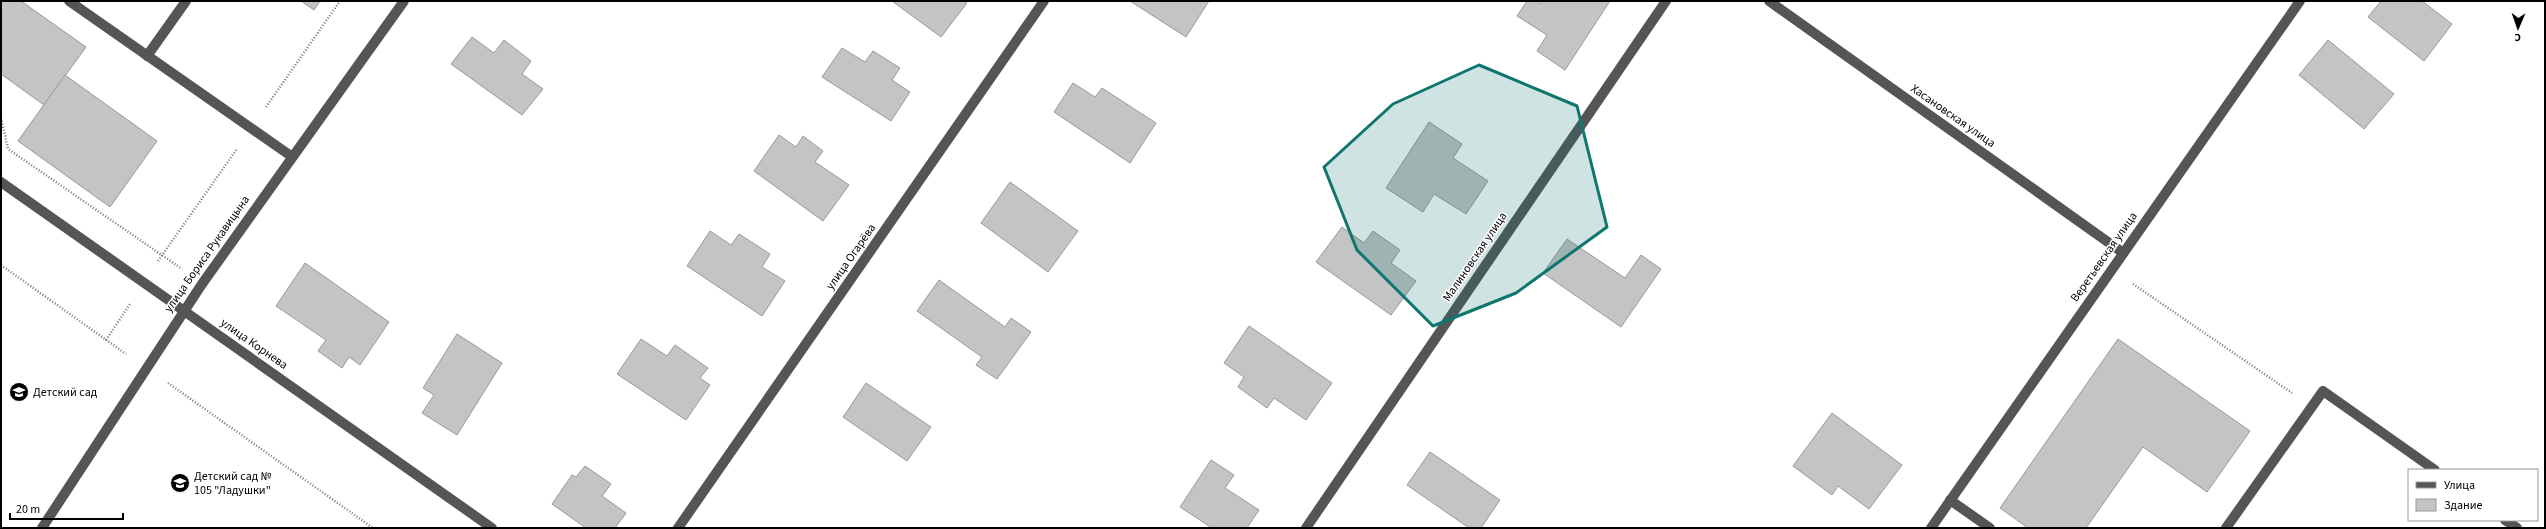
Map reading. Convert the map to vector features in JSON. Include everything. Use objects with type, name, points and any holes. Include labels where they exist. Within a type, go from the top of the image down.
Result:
[{"type":"street","points":[[69,1],[291,156]]},
{"type":"street","points":[[147,56],[186,1]]},
{"type":"street","name":"улица Бориса Рукавицына","points":[[42,528],[145,367],[202,284],[291,156],[404,1]]},
{"type":"street","name":"улица Огарёва","points":[[678,528],[1044,1]]},
{"type":"street","name":"Малиновская улица","points":[[1306,528],[1666,1]]},
{"type":"street","name":"Хасановская улица","points":[[1769,1],[2122,252]]},
{"type":"street","name":"Веретьевская улица","points":[[1930,528],[2122,252],[2300,1]]},
{"type":"street","name":"улица Корнева","points":[[1,182],[492,528]]},
{"type":"street","points":[[2226,528],[2323,391],[2434,469]]},
{"type":"street","points":[[1950,500],[1990,528]]},
{"type":"street","points":[[2506,521],[2517,528]]},
{"type":"path","points":[[106,340],[144,282],[340,1]]},
{"type":"path","points":[[1,118],[8,149],[202,284]]},
{"type":"path","points":[[1,265],[373,528]]},
{"type":"path","points":[[2111,269],[2312,407]]},
{"type":"highlighted area","points":[[1479,65],[1577,106],[1607,227],[1516,293],[1433,326],[1357,250],[1324,167],[1393,104]]},
{"type":"building","points":[[1,1],[21,1],[86,47],[44,105],[1,74]]},
{"type":"building","points":[[301,1],[320,1],[314,10]]},
{"type":"building","points":[[892,1],[964,1],[967,3],[941,37]]},
{"type":"building","points":[[1130,1],[1209,1],[1186,37]]},
{"type":"building","points":[[1527,1],[1537,1],[1541,4],[1543,1],[1610,1],[1565,70],[1537,51],[1547,35],[1517,16]]},
{"type":"building","points":[[2381,1],[2422,1],[2452,24],[2424,61],[2368,17]]},
{"type":"building","points":[[472,37],[494,53],[504,40],[531,61],[522,74],[543,89],[522,115],[451,64]]},
{"type":"building","points":[[2328,40],[2394,94],[2364,129],[2299,75]]},
{"type":"building","points":[[842,48],[865,62],[873,51],[900,68],[892,80],[910,92],[891,121],[822,77]]},
{"type":"building","points":[[65,75],[157,141],[110,207],[18,141]]},
{"type":"building","points":[[1073,83],[1095,97],[1102,88],[1156,123],[1130,163],[1054,112]]},
{"type":"building","points":[[1429,122],[1462,144],[1453,158],[1488,181],[1466,214],[1434,194],[1423,212],[1386,188]]},
{"type":"building","points":[[779,135],[796,147],[803,136],[823,151],[815,162],[849,185],[823,221],[754,171]]},
{"type":"building","points":[[1010,182],[1078,231],[1048,272],[981,223]]},
{"type":"building","points":[[1342,227],[1364,243],[1373,231],[1400,250],[1391,263],[1416,281],[1391,315],[1316,262]]},
{"type":"building","points":[[710,231],[731,245],[739,234],[770,254],[762,267],[785,281],[762,316],[687,266]]},
{"type":"building","points":[[1567,239],[1625,278],[1641,255],[1661,269],[1621,327],[1543,273]]},
{"type":"building","points":[[305,263],[389,322],[360,365],[349,357],[342,368],[318,351],[326,340],[276,306]]},
{"type":"building","points":[[939,280],[1005,327],[1011,318],[1031,332],[997,379],[976,365],[982,357],[917,311]]},
{"type":"building","points":[[1249,326],[1332,383],[1306,420],[1274,398],[1267,408],[1238,387],[1244,377],[1224,363]]},
{"type":"building","points":[[457,334],[502,363],[457,435],[422,413],[434,395],[423,388]]},
{"type":"building","points":[[641,339],[667,356],[675,345],[708,368],[700,378],[710,385],[686,420],[617,374]]},
{"type":"building","points":[[2118,339],[2250,431],[2207,492],[2143,447],[2086,528],[2028,528],[2000,508]]},
{"type":"building","points":[[866,383],[931,427],[907,461],[843,417]]},
{"type":"building","points":[[1832,413],[1902,465],[1869,509],[1838,486],[1832,495],[1793,466]]},
{"type":"building","points":[[1430,452],[1500,500],[1481,528],[1469,528],[1407,485]]},
{"type":"building","points":[[1211,460],[1234,475],[1225,488],[1259,510],[1247,528],[1212,528],[1180,507]]},
{"type":"building","points":[[585,466],[611,484],[602,496],[626,513],[615,528],[586,528],[552,504],[572,475],[576,477]]},
{"type":"place","name":"Детский сад","points":[[19,392]]},
{"type":"place","name":"Детский сад № 105 \"Ладушки\"","points":[[180,483]]}]
